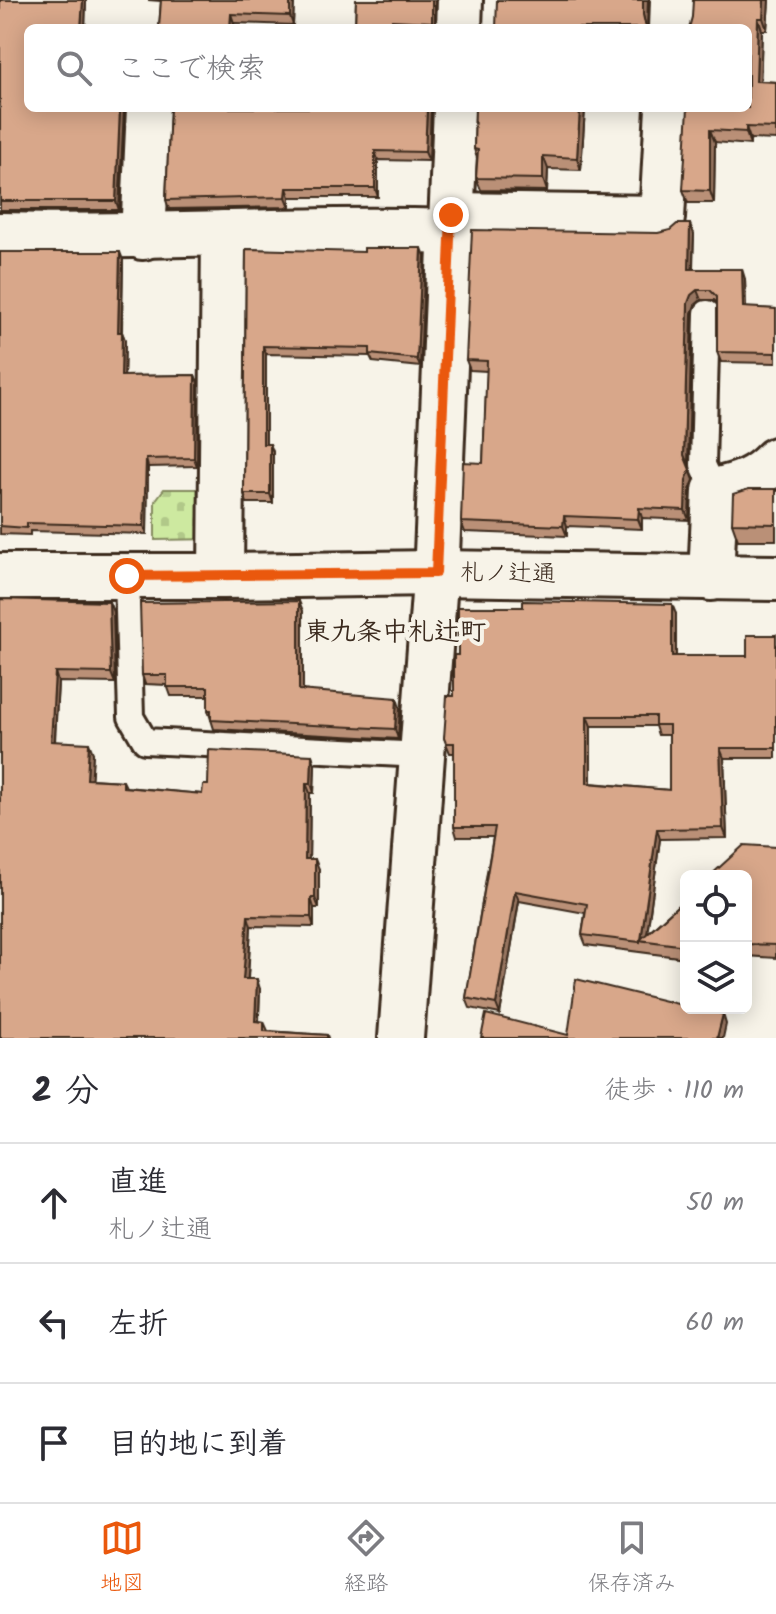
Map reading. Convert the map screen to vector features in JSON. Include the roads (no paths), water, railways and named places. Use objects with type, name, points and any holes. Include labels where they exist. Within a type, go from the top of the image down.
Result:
[{"type":"street","points":[[459,24],[460,0]]},
{"type":"street","points":[[672,24],[673,0]]},
{"type":"street","points":[[143,237],[149,112]]},
{"type":"street","points":[[401,1038],[436,573],[456,112]]},
{"type":"street","points":[[0,235],[143,237],[662,218],[668,112]]},
{"type":"street","points":[[221,576],[224,233]]},
{"type":"street","points":[[711,578],[715,491],[762,475],[776,460]]},
{"type":"street","name":"札ノ辻通","points":[[0,576],[436,573],[776,578]]},
{"type":"lane","points":[[707,313],[703,465],[715,491]]},
{"type":"lane","points":[[127,576],[131,717],[145,741],[422,755]]},
{"type":"district","name":"東九条中札辻町","points":[[395,633]]}]
